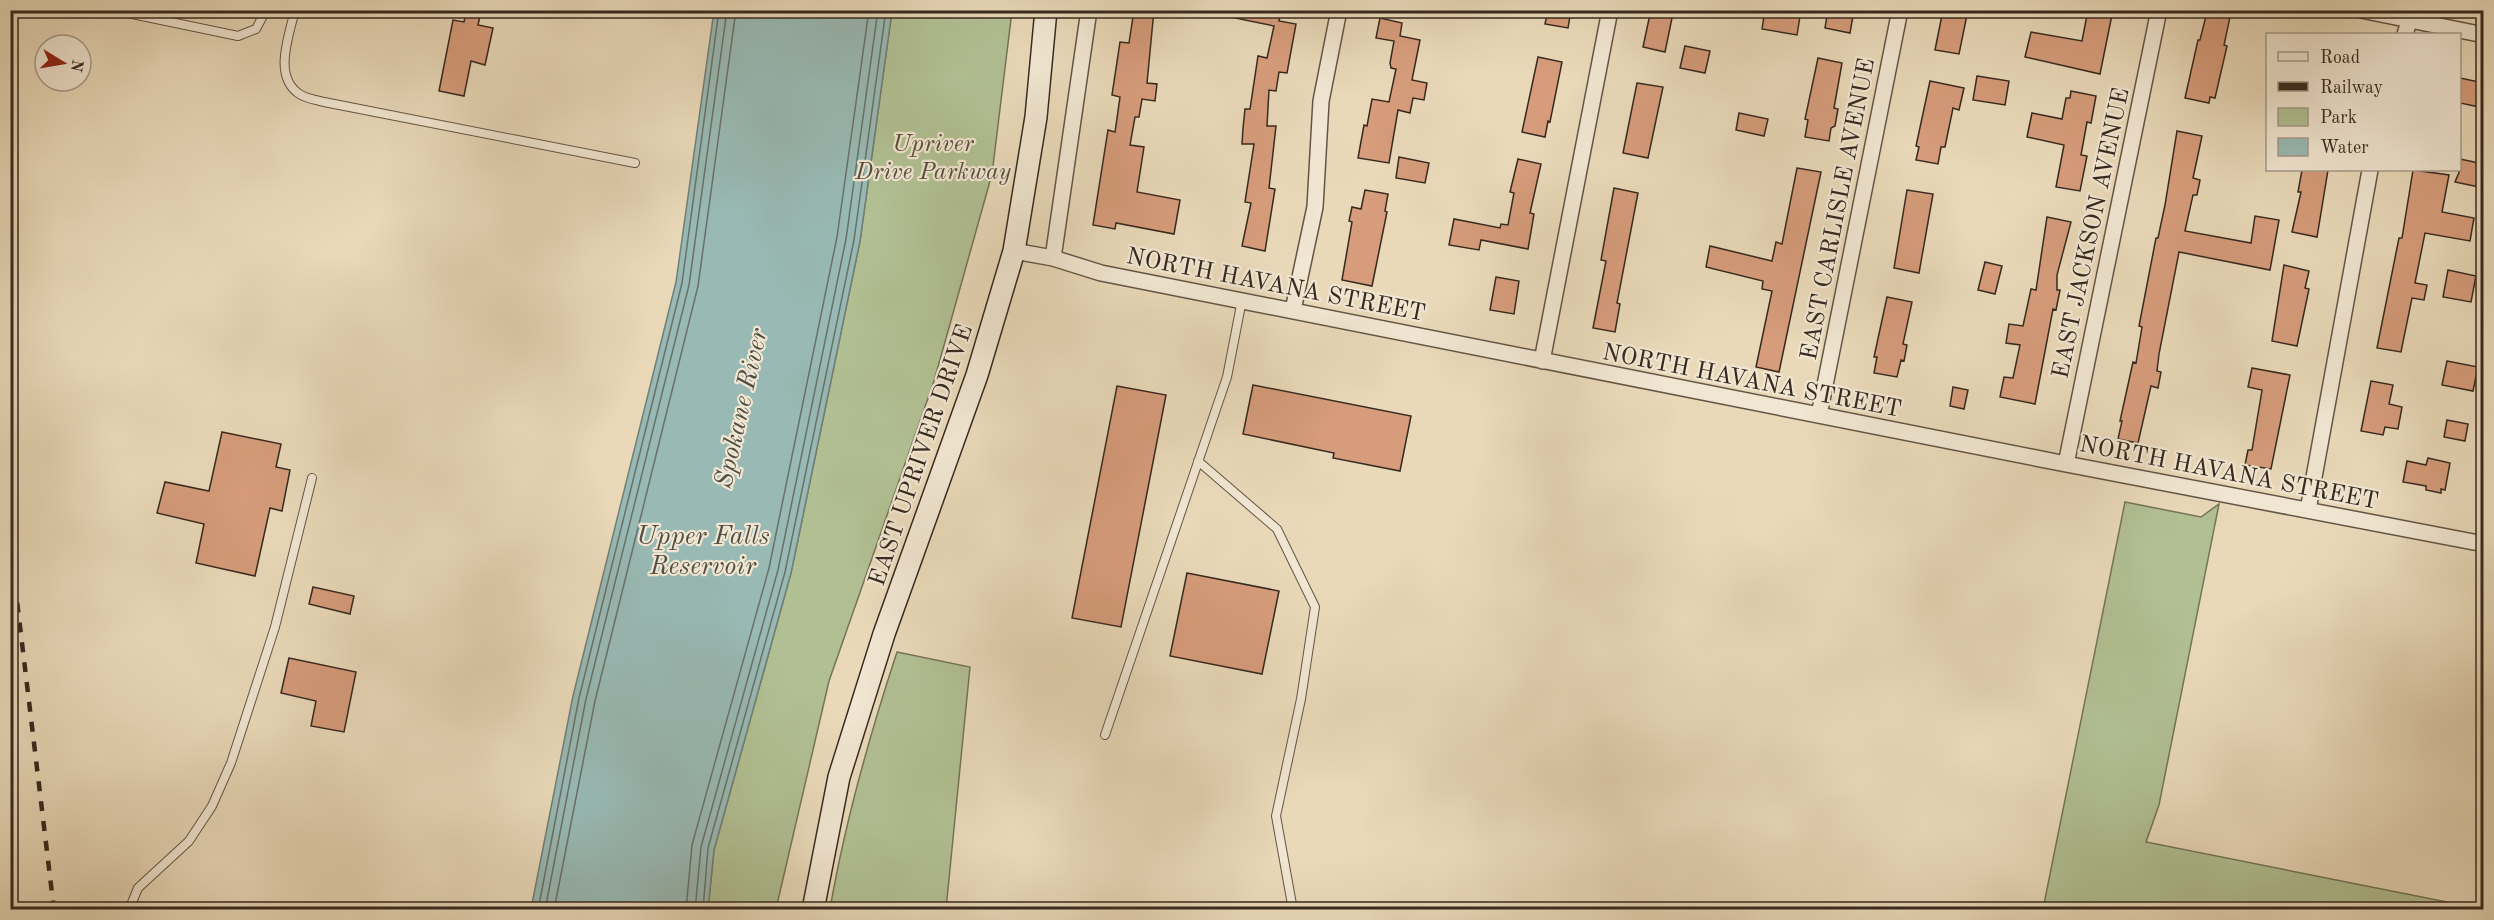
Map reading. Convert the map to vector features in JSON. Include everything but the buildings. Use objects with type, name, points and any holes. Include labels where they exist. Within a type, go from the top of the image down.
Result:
[{"type":"street","name":"EAST UPRIVER DRIVE","points":[[813,909],[839,777],[884,634],[977,375],[1014,251],[1036,117],[1046,10]]},
{"type":"street","points":[[1053,258],[1089,10]]},
{"type":"street","points":[[1293,310],[1315,207],[1322,101],[1339,10]]},
{"type":"street","points":[[1542,361],[1610,10]]},
{"type":"street","name":"EAST CARLISLE AVENUE","points":[[1819,416],[1900,10]]},
{"type":"street","name":"EAST JACKSON AVENUE","points":[[2066,464],[2159,10]]},
{"type":"street","points":[[2361,10],[2409,22],[2484,35]]},
{"type":"street","points":[[2308,510],[2370,171]]},
{"type":"street","name":"NORTH HAVANA STREET","points":[[1014,251],[1053,258],[1101,273],[1542,361],[2484,544]]},
{"type":"lane","points":[[113,10],[238,36],[256,29],[266,10]]},
{"type":"lane","points":[[295,10],[284,61],[286,76],[293,88],[303,96],[635,163]]},
{"type":"lane","points":[[1105,735],[1227,377],[1242,300]]},
{"type":"lane","points":[[1198,461],[1277,529],[1314,607],[1301,699],[1276,816],[1293,909]]},
{"type":"lane","points":[[129,909],[138,888],[189,841],[212,806],[231,763],[275,627],[312,478]]},
{"type":"green space","name":"Upriver Drive Parkway","points":[[892,11],[1012,11],[992,174],[934,381],[829,681],[776,909],[708,910],[714,850],[791,573],[860,241]]},
{"type":"green space","points":[[2125,502],[2201,517],[2219,504],[2159,805],[2146,842],[2482,909],[2043,909]]},
{"type":"green space","points":[[897,652],[970,667],[946,909],[830,909],[859,780]]},
{"type":"water","name":"Upper Falls Reservoir","points":[[714,11],[892,11],[860,241],[791,573],[714,850],[708,909],[531,909],[573,696],[676,282]]},
{"type":"railway","points":[[10,543],[54,910]]},
{"type":"water label","name":"Spokane River","points":[[740,408]]}]
